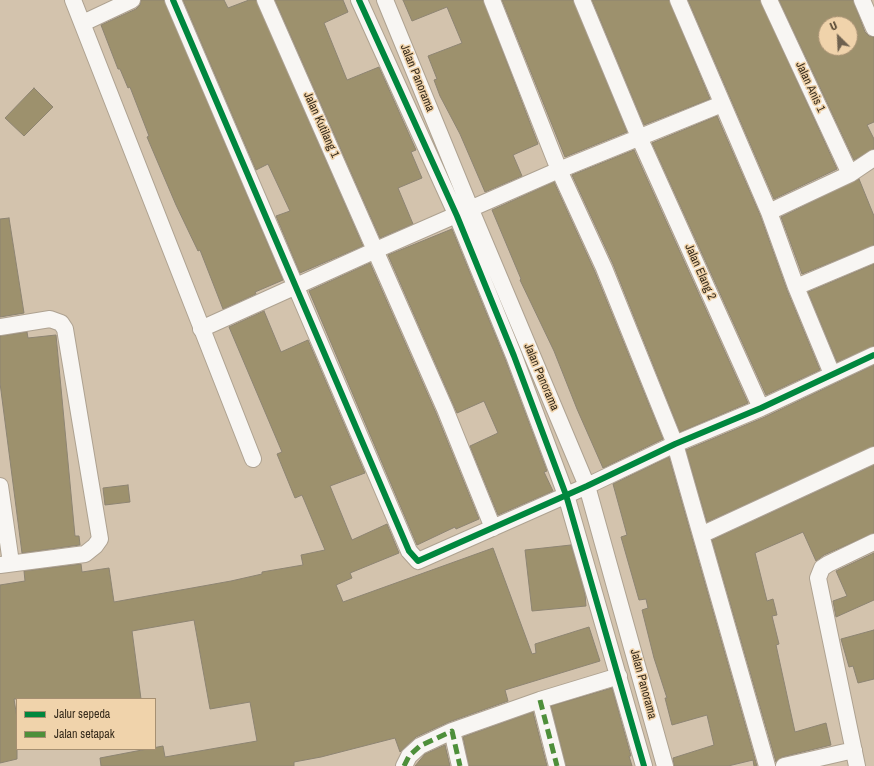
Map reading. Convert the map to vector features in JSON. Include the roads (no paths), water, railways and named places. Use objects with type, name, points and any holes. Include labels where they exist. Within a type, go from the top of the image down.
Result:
[{"type":"street","points":[[73,0],[253,459]]},
{"type":"street","points":[[83,23],[132,0]]},
{"type":"street","points":[[173,0],[295,287],[410,551],[415,559],[423,560],[587,486],[675,444],[761,408],[874,355]]},
{"type":"street","name":"Jalan Kutilang 1","points":[[265,0],[445,408],[492,528]]},
{"type":"street","points":[[360,0],[464,213],[514,356],[566,495],[644,766]]},
{"type":"street","name":"Jalan Panorama","points":[[385,0],[464,213],[587,486],[665,766]]},
{"type":"street","points":[[492,0],[559,170],[604,268],[675,444],[767,766]]},
{"type":"street","name":"Jalan Elang 2","points":[[582,0],[639,137],[761,408]]},
{"type":"street","points":[[678,0],[769,212],[796,287],[832,374]]},
{"type":"street","name":"Jalan Anis 1","points":[[769,0],[850,174]]},
{"type":"street","points":[[862,0],[874,28]]},
{"type":"street","points":[[201,329],[559,170],[722,104]]},
{"type":"street","points":[[769,212],[850,174],[874,158]]},
{"type":"street","points":[[796,287],[874,254]]},
{"type":"street","points":[[0,327],[50,319],[61,323],[65,329],[100,539],[96,546],[85,554],[5,564],[0,486]]},
{"type":"street","points":[[701,535],[874,455]]},
{"type":"street","points":[[858,766],[818,578],[822,568],[828,564],[874,542]]},
{"type":"street","points":[[404,766],[409,756],[420,746],[452,731],[540,700],[619,676]]},
{"type":"street","points":[[540,700],[557,766]]},
{"type":"street","points":[[452,731],[460,766]]},
{"type":"street","points":[[784,766],[854,750]]}]
